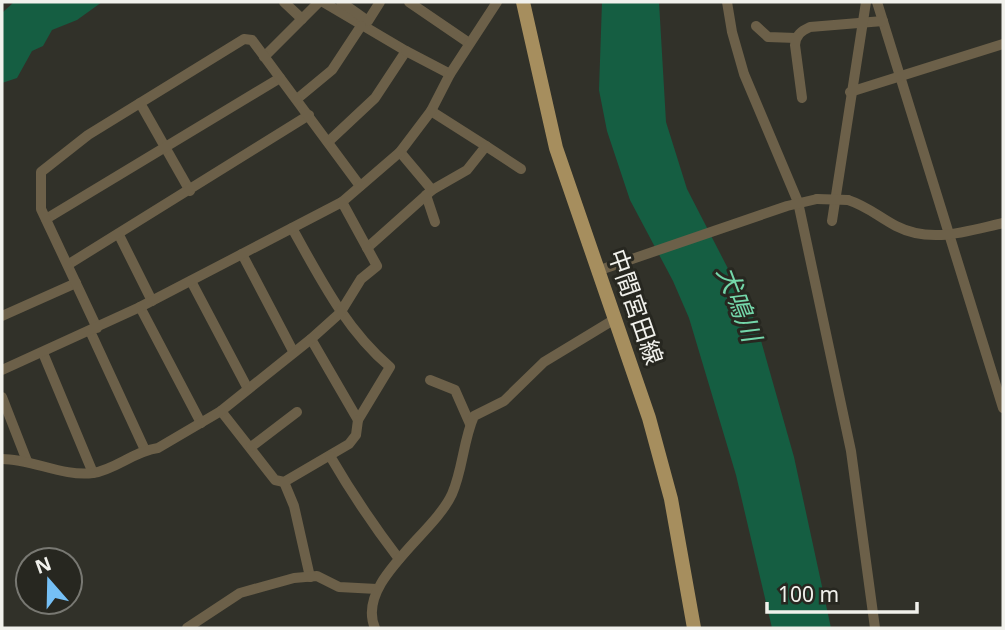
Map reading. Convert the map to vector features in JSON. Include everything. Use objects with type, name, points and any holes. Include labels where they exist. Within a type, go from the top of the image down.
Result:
[{"type":"main road","name":"中間宮田線","points":[[523,2],[556,148],[606,268],[615,319],[649,418],[671,499],[694,628]]},
{"type":"street","points":[[284,2],[302,19]]},
{"type":"street","points":[[264,57],[321,2],[450,74]]},
{"type":"street","points":[[341,2],[368,21],[380,2]]},
{"type":"street","points":[[409,2],[469,43]]},
{"type":"street","points":[[2,370],[94,330],[342,202],[400,152],[431,111],[450,74],[497,2]]},
{"type":"street","points":[[727,2],[744,74],[792,204],[851,451],[875,628]]},
{"type":"street","points":[[832,221],[866,2]]},
{"type":"street","points":[[877,2],[1003,405]]},
{"type":"street","points":[[756,26],[768,37],[796,38],[810,27],[883,21]]},
{"type":"street","points":[[297,99],[332,70],[361,26]]},
{"type":"street","points":[[796,38],[802,98]]},
{"type":"street","points":[[145,450],[69,264],[41,209],[41,172],[88,135],[244,39],[252,40],[359,186]]},
{"type":"street","points":[[850,92],[1003,44]]},
{"type":"street","points":[[328,142],[375,97],[406,51]]},
{"type":"street","points":[[46,219],[280,78]]},
{"type":"street","points":[[140,103],[190,191]]},
{"type":"street","points":[[431,111],[521,169]]},
{"type":"street","points":[[69,264],[309,116]]},
{"type":"street","points":[[367,248],[429,193],[467,170],[486,146]]},
{"type":"street","points":[[400,152],[429,193],[435,222]]},
{"type":"street","points":[[606,268],[792,204],[817,199],[848,200],[864,205],[909,232],[922,236],[948,235],[1003,223]]},
{"type":"street","points":[[2,459],[93,473],[145,450],[158,448],[221,411],[310,340],[341,310],[362,279],[377,265],[342,202]]},
{"type":"street","points":[[221,411],[275,480],[284,482],[349,444],[356,435],[358,421],[390,367],[370,350],[341,310],[335,306],[292,228]]},
{"type":"street","points":[[119,235],[152,301]]},
{"type":"street","points":[[243,254],[293,351]]},
{"type":"street","points":[[191,281],[248,389]]},
{"type":"street","points":[[2,316],[76,283]]},
{"type":"street","points":[[140,307],[201,423]]},
{"type":"street","points":[[371,626],[370,616],[377,590],[399,559],[438,519],[452,494],[474,416],[504,401],[544,362],[615,319]]},
{"type":"street","points":[[310,340],[358,421]]},
{"type":"street","points":[[43,353],[93,473]]},
{"type":"street","points":[[430,380],[455,390],[470,424]]},
{"type":"street","points":[[2,397],[27,461]]},
{"type":"street","points":[[251,447],[297,412]]},
{"type":"street","points":[[330,456],[347,488],[354,493],[369,519],[399,559]]},
{"type":"street","points":[[284,482],[294,506],[310,577]]},
{"type":"street","points":[[187,628],[240,593],[295,578],[317,576],[340,587],[377,590]]},
{"type":"water","points":[[14,2],[102,2],[77,20],[52,30],[43,46],[32,51],[17,78],[2,83],[2,13]]},
{"type":"water","name":"犬鳴川","points":[[602,2],[659,2],[666,122],[687,189],[756,323],[794,457],[831,628],[772,628],[736,475],[689,318],[673,281],[630,200],[607,131],[599,90]]}]
